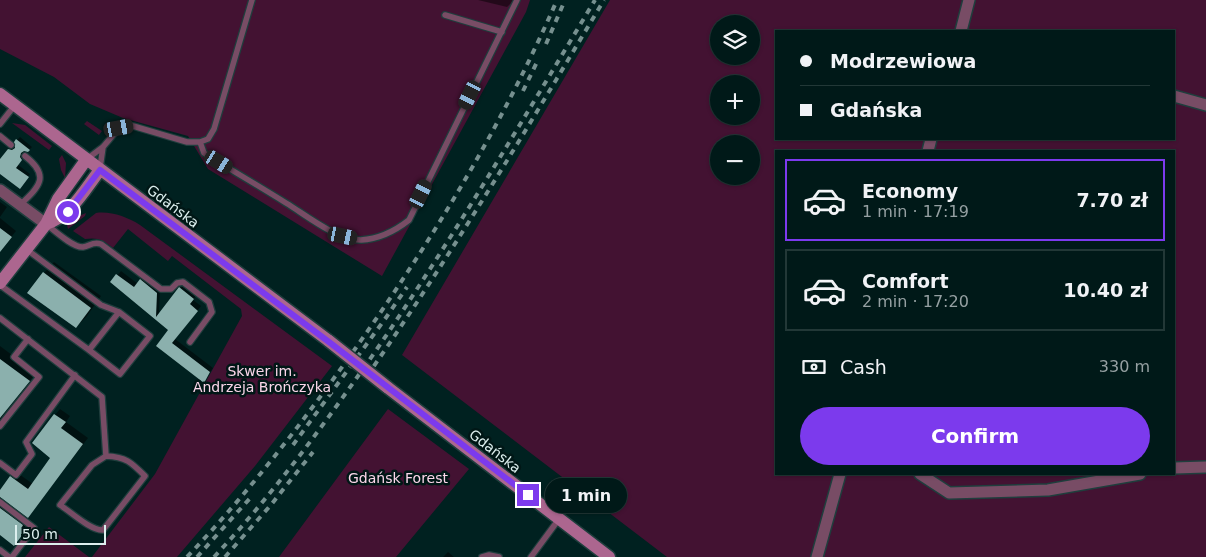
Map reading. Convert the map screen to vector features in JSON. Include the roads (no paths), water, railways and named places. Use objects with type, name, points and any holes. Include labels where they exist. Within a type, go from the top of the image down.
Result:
[{"type":"main road","name":"Gdańska","points":[[0,94],[329,342],[609,557]]},
{"type":"main road","points":[[0,284],[46,224],[58,199],[86,160]]},
{"type":"main road","points":[[46,224],[64,215],[100,170]]},
{"type":"street","points":[[961,30],[969,0]]},
{"type":"street","points":[[1175,96],[1206,105]]},
{"type":"street","points":[[0,190],[46,224]]},
{"type":"street","points":[[1175,468],[1206,467]]},
{"type":"street","points":[[817,557],[840,475]]},
{"type":"street","points":[[922,475],[949,493],[1048,490],[1134,475]]},
{"type":"lane","points":[[86,160],[102,147],[117,130],[133,126],[187,142],[200,142],[208,139],[214,129],[252,0]]},
{"type":"lane","points":[[200,142],[204,153],[321,225],[343,236],[359,240],[384,236],[398,229],[409,220],[481,71],[518,0]]},
{"type":"lane","points":[[445,15],[502,32]]},
{"type":"lane","points":[[0,124],[14,105]]},
{"type":"lane","points":[[0,136],[11,145]]},
{"type":"lane","points":[[100,170],[102,147]]},
{"type":"lane","points":[[20,206],[38,187],[41,179],[40,171],[25,156]]},
{"type":"lane","points":[[46,224],[76,246],[83,247],[95,242],[101,244],[161,289],[171,289],[183,282],[209,302],[212,312],[190,342]]},
{"type":"lane","points":[[0,284],[120,374],[150,336],[118,312],[101,304],[26,249]]},
{"type":"lane","points":[[89,350],[118,312]]},
{"type":"lane","points":[[0,318],[102,397],[106,456]]},
{"type":"lane","points":[[0,426],[39,377],[14,356],[28,339]]},
{"type":"lane","points":[[0,463],[16,475],[32,454],[26,442],[75,375]]},
{"type":"lane","points":[[106,456],[119,456],[129,461],[145,476],[103,530],[100,531],[93,529],[60,505],[92,465],[106,456]]},
{"type":"lane","points":[[0,502],[34,528],[10,557],[0,550]]},
{"type":"lane","points":[[531,557],[559,519]]},
{"type":"lane","points":[[482,557],[489,555],[499,557]]},
{"type":"railway","points":[[187,557],[254,482],[316,403],[412,266],[490,136],[514,91],[557,0]]},
{"type":"railway","points":[[546,44],[565,0]]},
{"type":"railway","points":[[214,557],[299,456],[377,349],[461,220],[595,0]]},
{"type":"railway","points":[[367,376],[459,237],[604,0]]},
{"type":"railway","points":[[523,91],[538,60]]},
{"type":"railway","points":[[293,445],[407,287]]},
{"type":"railway","points":[[225,557],[270,506],[313,452]]},
{"type":"railway","points":[[197,557],[252,496]]},
{"type":"park label","name":"Skwer im. Andrzeja Brończyka","points":[[262,380]]},
{"type":"park label","name":"Gdańsk Forest","points":[[398,478]]}]
